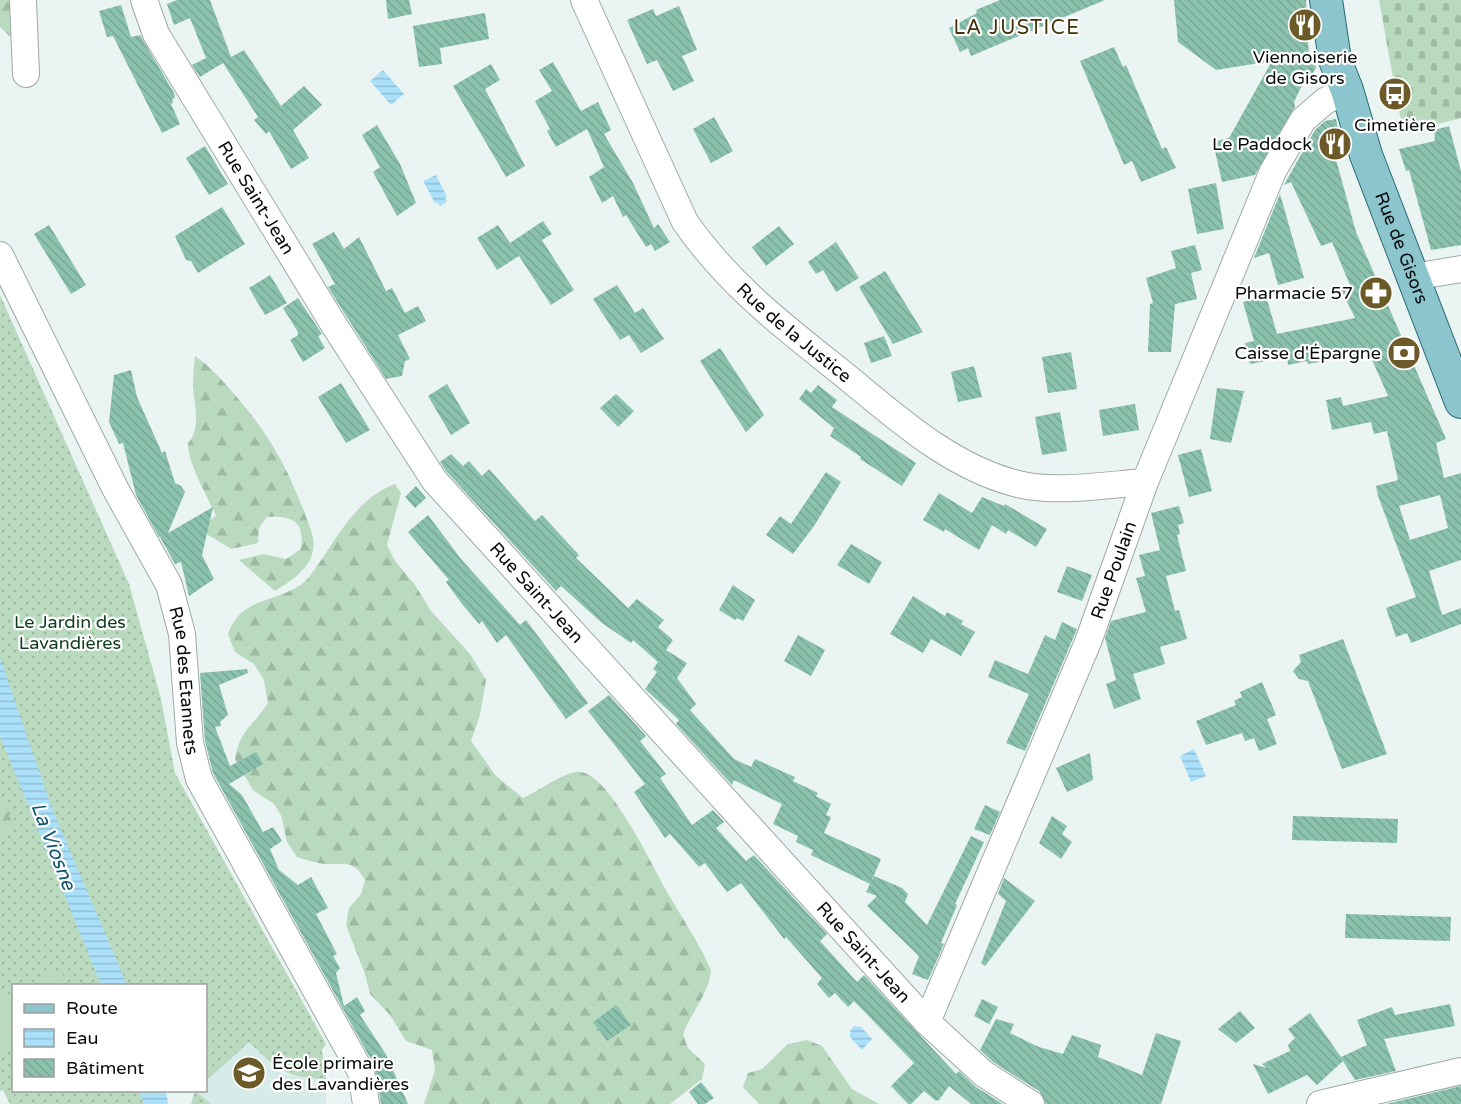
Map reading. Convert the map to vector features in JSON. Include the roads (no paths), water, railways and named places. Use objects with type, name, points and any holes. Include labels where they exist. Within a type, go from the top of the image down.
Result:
[{"type":"main road","name":"Rue de Gisors","points":[[1326,0],[1335,60],[1347,90],[1366,155],[1461,402]]},
{"type":"main road","name":"Rue de Gisors","points":[[1339,0],[1347,90]]},
{"type":"street","points":[[23,0],[26,74]]},
{"type":"street","name":"Rue Saint-Jean","points":[[144,0],[156,34],[334,325],[434,480],[927,1022],[984,1074],[1031,1104]]},
{"type":"street","name":"Rue de la Justice","points":[[584,0],[685,222],[701,245],[745,294],[900,421],[941,450],[980,470],[1013,483],[1035,487],[1145,482]]},
{"type":"street","name":"Rue Poulain","points":[[927,1022],[1089,642],[1145,482],[1273,171],[1303,120],[1325,101],[1347,90]]},
{"type":"street","name":"Rue des Etannets","points":[[0,255],[116,490],[169,585],[182,633],[190,743],[199,779],[361,1072],[366,1104]]},
{"type":"street","points":[[1413,277],[1461,269]]},
{"type":"street","points":[[1320,1104],[1461,1071]]},
{"type":"water","points":[[383,70],[404,94],[391,105],[370,81]]},
{"type":"water","points":[[436,175],[447,197],[445,198],[447,202],[440,206],[437,202],[435,203],[423,181]]},
{"type":"water","name":"La Viosne","points":[[0,658],[53,811],[127,984],[101,984],[0,736]]},
{"type":"water","points":[[1194,749],[1206,776],[1191,782],[1180,756]]},
{"type":"water","points":[[854,1026],[861,1027],[872,1039],[862,1050],[850,1037],[850,1031]]},
{"type":"water","points":[[139,1092],[166,1092],[168,1104],[144,1104]]},
{"type":"place","name":"Viennoiserie de Gisors","points":[[1305,25]]},
{"type":"place","name":"Cimetière","points":[[1395,94]]},
{"type":"place","name":"Le Paddock","points":[[1335,144]]},
{"type":"place","name":"Pharmacie 57","points":[[1376,293]]},
{"type":"place","name":"Caisse d'Épargne","points":[[1404,353]]},
{"type":"place","name":"École primaire des Lavandières","points":[[249,1073]]},
{"type":"district","name":"LA JUSTICE","points":[[1017,27]]},
{"type":"park label","name":"Le Jardin des Lavandières","points":[[70,632]]}]
